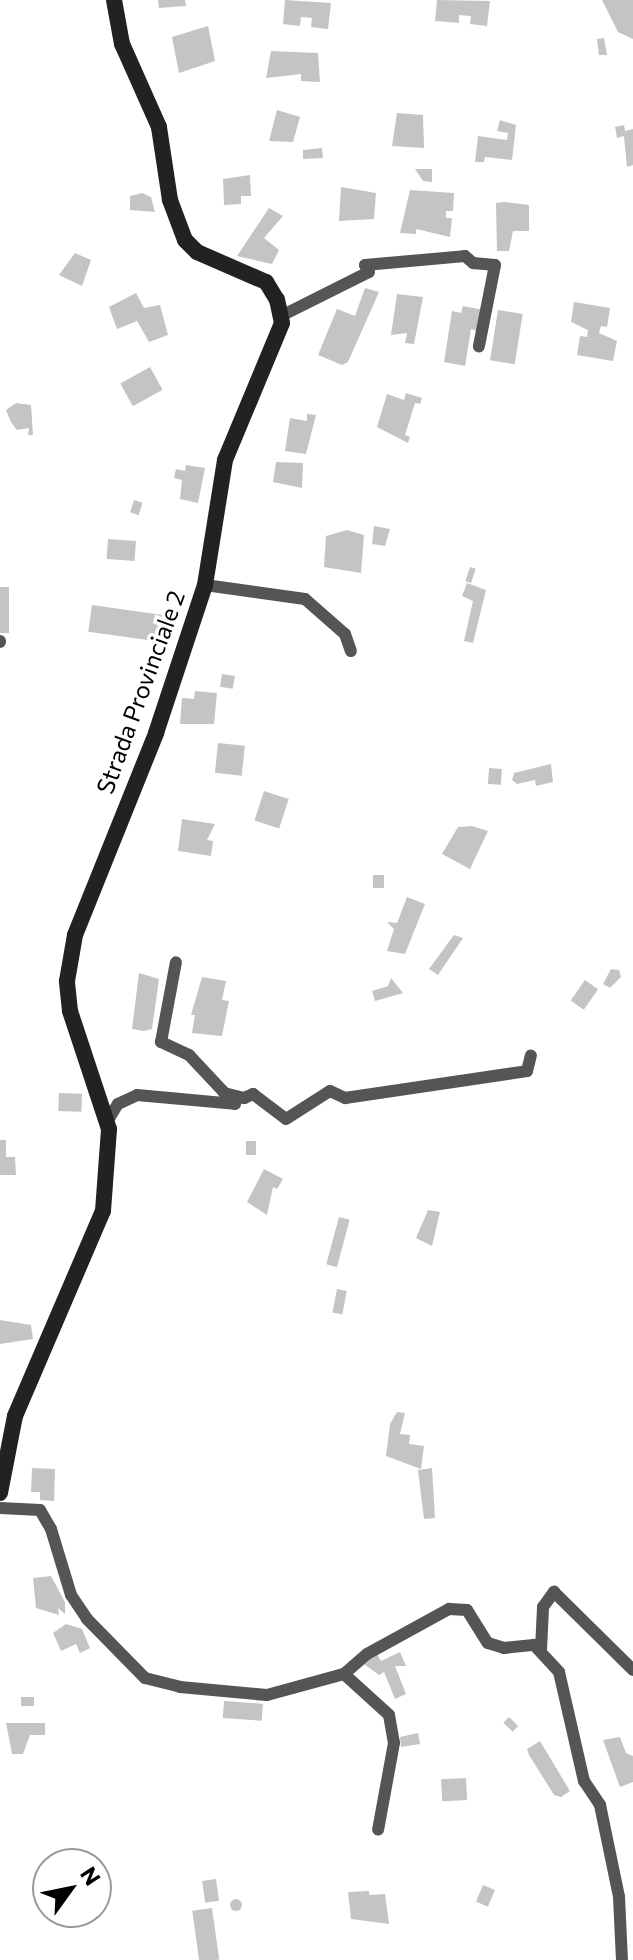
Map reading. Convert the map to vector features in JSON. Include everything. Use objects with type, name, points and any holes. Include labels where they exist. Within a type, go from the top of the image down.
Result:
[{"type":"street","points":[[114,0],[122,44],[159,127],[170,200],[185,240],[197,252],[266,282],[281,316],[369,272],[365,265],[465,256],[473,263],[495,265],[479,346]]},
{"type":"street","name":"Strada Provinciale 2","points":[[0,1493],[15,1416],[103,1211],[107,1122],[70,1011],[67,981],[75,935],[156,733],[205,585],[225,460],[270,360],[281,316]]},
{"type":"street","points":[[205,585],[305,599],[345,634],[351,651]]},
{"type":"street","points":[[107,1122],[118,1104],[137,1095],[235,1104],[189,1055],[161,1042],[176,962]]},
{"type":"street","points":[[224,1093],[244,1098],[253,1094],[286,1119],[330,1091],[345,1098],[454,1078],[527,1071],[531,1055]]},
{"type":"street","points":[[0,1508],[40,1510],[51,1529],[71,1595],[113,1648],[145,1678],[180,1687],[267,1695],[344,1674],[367,1654],[449,1609],[467,1610],[488,1643],[504,1648],[534,1645],[541,1650],[559,1672],[584,1781],[600,1805],[619,1897],[622,1960]]},
{"type":"street","points":[[541,1650],[543,1607],[554,1592],[633,1670]]},
{"type":"street","points":[[344,1674],[389,1715],[394,1743],[378,1830]]},
{"type":"building","points":[[158,0],[185,0],[186,6],[159,8]]},
{"type":"building","points":[[285,0],[331,3],[328,29],[311,27],[312,18],[301,17],[300,26],[283,24]]},
{"type":"building","points":[[437,0],[490,1],[487,26],[470,24],[471,16],[459,15],[459,23],[435,21]]},
{"type":"building","points":[[602,0],[633,0],[633,39],[618,32]]},
{"type":"building","points":[[208,26],[215,61],[179,73],[172,37]]},
{"type":"building","points":[[604,38],[607,55],[599,55],[597,39]]},
{"type":"building","points":[[271,51],[318,53],[320,82],[301,81],[301,74],[266,78]]},
{"type":"building","points":[[277,110],[300,117],[293,142],[269,141]]},
{"type":"building","points":[[397,113],[423,115],[424,148],[392,146]]},
{"type":"building","points":[[500,120],[516,125],[512,160],[485,157],[484,162],[475,162],[478,136],[507,140],[508,133],[497,131]]},
{"type":"building","points":[[624,125],[625,131],[633,129],[633,165],[627,167],[624,136],[617,138],[615,127]]},
{"type":"building","points":[[322,148],[323,158],[303,159],[303,150]]},
{"type":"building","points":[[415,169],[432,169],[432,182],[423,181]]},
{"type":"building","points":[[250,175],[251,196],[241,196],[241,204],[224,205],[223,179]]},
{"type":"building","points":[[341,187],[376,193],[374,219],[339,221]]},
{"type":"building","points":[[410,190],[454,193],[453,211],[446,211],[446,218],[452,218],[450,237],[416,229],[416,234],[400,233]]},
{"type":"building","points":[[142,193],[151,197],[155,212],[130,210],[130,196]]},
{"type":"building","points":[[496,203],[529,205],[529,231],[513,231],[509,251],[497,251]]},
{"type":"building","points":[[269,208],[283,216],[264,238],[279,250],[272,264],[237,256]]},
{"type":"building","points":[[75,253],[91,260],[82,286],[59,275]]},
{"type":"building","points":[[365,288],[379,292],[348,362],[342,365],[318,355],[337,309],[355,316]]},
{"type":"building","points":[[136,293],[144,308],[160,305],[168,335],[149,342],[137,321],[117,329],[109,307]]},
{"type":"building","points":[[397,294],[423,297],[414,344],[405,343],[407,333],[391,335]]},
{"type":"building","points":[[574,302],[610,308],[607,327],[601,326],[599,333],[617,341],[613,361],[577,355],[580,336],[587,337],[588,330],[571,322]]},
{"type":"building","points":[[463,306],[484,310],[480,332],[471,329],[465,366],[444,362],[452,311],[461,313]]},
{"type":"building","points":[[498,310],[523,314],[515,364],[490,360]]},
{"type":"building","points":[[150,367],[163,390],[133,406],[120,383]]},
{"type":"building","points":[[406,393],[422,398],[420,404],[415,403],[405,435],[410,437],[408,443],[377,427],[387,394],[404,400]]},
{"type":"building","points":[[16,403],[31,405],[33,435],[28,435],[29,428],[17,430],[11,422],[6,410]]},
{"type":"building","points":[[307,414],[316,415],[306,454],[285,451],[290,418],[307,421]]},
{"type":"building","points":[[276,462],[303,463],[302,488],[273,482]]},
{"type":"building","points":[[186,465],[205,468],[198,503],[180,499],[182,480],[174,478],[176,469],[185,471]]},
{"type":"building","points":[[134,500],[143,503],[139,515],[130,512]]},
{"type":"building","points":[[374,526],[390,529],[385,546],[372,544]]},
{"type":"building","points":[[347,530],[364,535],[361,573],[324,567],[326,536]]},
{"type":"building","points":[[108,539],[136,541],[135,561],[107,559]]},
{"type":"building","points":[[470,567],[476,569],[471,583],[465,581]]},
{"type":"building","points":[[467,583],[486,590],[473,643],[464,641],[473,601],[462,596]]},
{"type":"building","points":[[0,587],[9,587],[9,633],[0,633]]},
{"type":"building","points":[[92,605],[171,616],[167,643],[88,632]]},
{"type":"building","points":[[222,674],[235,676],[233,689],[220,687]]},
{"type":"building","points":[[195,691],[217,693],[214,724],[180,724],[182,698],[194,699]]},
{"type":"building","points":[[218,743],[245,746],[242,776],[215,773]]},
{"type":"building","points":[[551,764],[553,782],[536,786],[535,780],[517,784],[512,780],[514,773]]},
{"type":"building","points":[[489,768],[502,769],[501,785],[488,784]]},
{"type":"building","points":[[264,791],[289,799],[279,829],[254,820]]},
{"type":"building","points":[[182,819],[215,824],[207,840],[213,841],[211,856],[178,851]]},
{"type":"building","points":[[472,826],[488,831],[470,869],[442,854],[458,827]]},
{"type":"building","points":[[373,875],[384,875],[384,888],[373,888]]},
{"type":"building","points":[[407,897],[425,904],[405,954],[387,951],[394,929],[387,922],[397,923]]},
{"type":"building","points":[[454,935],[463,938],[438,975],[429,969]]},
{"type":"building","points":[[611,969],[619,970],[621,977],[610,988],[603,984]]},
{"type":"building","points":[[139,973],[159,979],[152,1029],[144,1031],[132,1029]]},
{"type":"building","points":[[202,977],[226,981],[222,1000],[229,1001],[222,1036],[192,1033],[195,1015],[191,1015]]},
{"type":"building","points":[[391,978],[403,993],[375,1001],[372,991],[388,986]]},
{"type":"building","points":[[585,980],[598,989],[584,1010],[571,1000]]},
{"type":"building","points":[[59,1093],[82,1094],[81,1112],[58,1111]]},
{"type":"building","points":[[0,1140],[6,1140],[6,1157],[15,1157],[16,1175],[0,1175]]},
{"type":"building","points":[[246,1141],[256,1141],[256,1155],[246,1155]]},
{"type":"building","points":[[264,1169],[283,1179],[277,1189],[273,1187],[267,1215],[247,1202]]},
{"type":"building","points":[[428,1210],[440,1212],[432,1246],[416,1238]]},
{"type":"building","points":[[339,1217],[350,1220],[337,1267],[326,1264]]},
{"type":"building","points":[[337,1289],[347,1291],[342,1314],[332,1313]]},
{"type":"building","points":[[0,1320],[31,1325],[33,1339],[0,1344]]},
{"type":"building","points":[[397,1412],[405,1413],[400,1434],[410,1435],[409,1444],[424,1446],[421,1469],[386,1456],[390,1424]]},
{"type":"building","points":[[32,1468],[55,1469],[54,1501],[40,1500],[40,1492],[31,1492]]},
{"type":"building","points":[[432,1468],[435,1518],[424,1519],[418,1470]]},
{"type":"building","points":[[51,1576],[65,1602],[65,1614],[58,1608],[59,1615],[36,1608],[33,1578]]},
{"type":"building","points":[[66,1624],[82,1629],[90,1648],[80,1653],[76,1644],[61,1651],[53,1633]]},
{"type":"building","points":[[400,1652],[406,1666],[395,1666],[406,1694],[395,1699],[384,1672],[379,1675],[364,1664],[377,1654],[381,1661]]},
{"type":"building","points":[[21,1697],[34,1697],[34,1706],[21,1706]]},
{"type":"building","points":[[224,1701],[263,1704],[262,1721],[223,1718]]},
{"type":"building","points":[[509,1717],[518,1726],[513,1732],[503,1723]]},
{"type":"building","points":[[6,1723],[45,1723],[45,1735],[30,1735],[23,1754],[12,1754]]},
{"type":"building","points":[[418,1733],[420,1744],[401,1747],[400,1737]]},
{"type":"building","points":[[620,1737],[626,1753],[633,1756],[633,1782],[620,1787],[603,1740]]},
{"type":"building","points":[[540,1741],[570,1791],[561,1797],[554,1795],[529,1755],[527,1749]]},
{"type":"building","points":[[466,1778],[467,1800],[442,1801],[441,1779]]},
{"type":"building","points":[[216,1879],[219,1901],[205,1903],[202,1881]]},
{"type":"building","points":[[483,1885],[495,1890],[488,1907],[476,1902]]},
{"type":"building","points":[[369,1891],[369,1895],[385,1894],[389,1924],[351,1919],[348,1892]]},
{"type":"building","points":[[231,1900],[241,1900],[241,1910],[231,1910]]},
{"type":"building","points":[[212,1908],[219,1959],[199,1960],[192,1911]]}]
